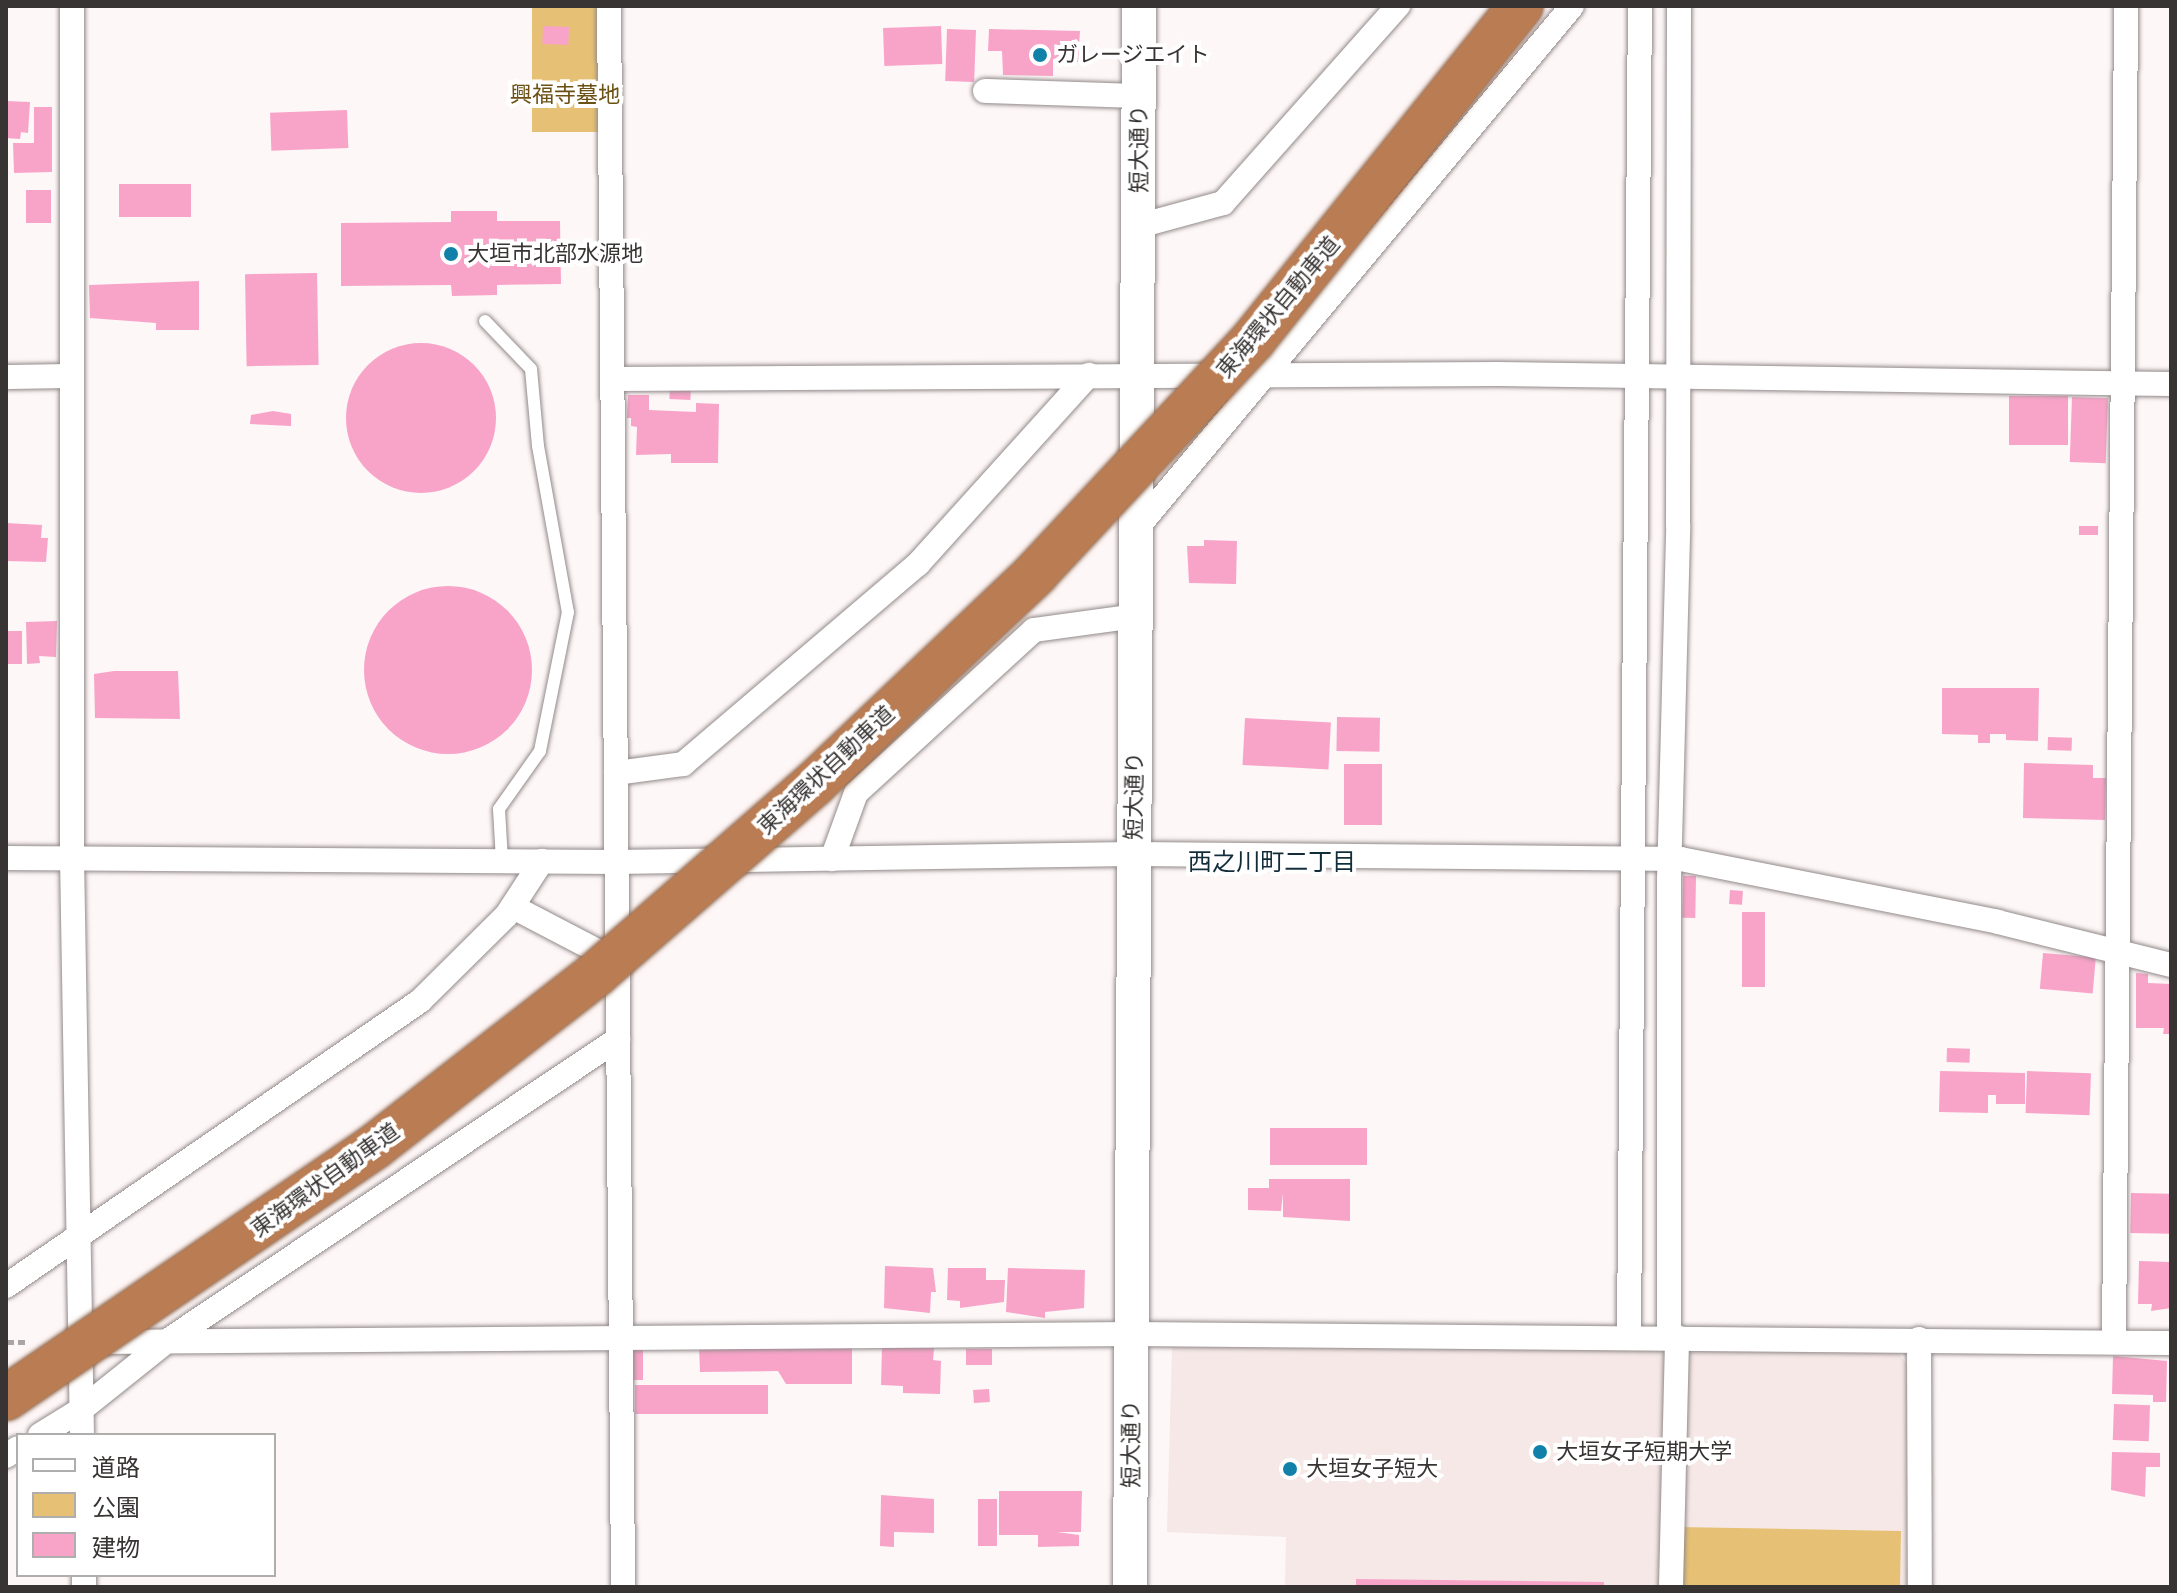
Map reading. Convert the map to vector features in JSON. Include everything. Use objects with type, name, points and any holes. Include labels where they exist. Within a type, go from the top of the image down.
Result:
[{"type":"highway","name":"東海環状自動車道","points":[[6,1398],[374,1147],[596,974],[814,784],[1036,573],[1253,340],[1521,6]]},
{"type":"street","points":[[72,6],[72,857],[82,1433]]},
{"type":"street","points":[[609,6],[623,1587]]},
{"type":"street","name":"短大通り","points":[[1130,1587],[1139,6]]},
{"type":"street","points":[[1139,226],[1223,203],[1398,6]]},
{"type":"street","points":[[1137,528],[1572,6]]},
{"type":"street","points":[[1640,6],[1658,376],[1652,858],[1655,1337]]},
{"type":"street","points":[[1671,1587],[1655,1337],[1652,858],[1658,376],[1679,6]]},
{"type":"street","points":[[2114,1340],[2126,6]]},
{"type":"street","points":[[985,91],[1139,96]]},
{"type":"street","points":[[613,379],[1089,375],[1658,376],[2171,384]]},
{"type":"street","points":[[616,773],[683,764],[918,564],[1089,375]]},
{"type":"street","points":[[6,377],[72,376]]},
{"type":"street","points":[[832,859],[856,793],[1034,630],[1136,616]]},
{"type":"street","points":[[6,858],[616,862],[1133,854],[1652,858],[2116,950],[2171,965]]},
{"type":"street","points":[[6,1286],[79,1240],[420,1001],[513,907],[542,861]]},
{"type":"street","points":[[513,907],[618,962]]},
{"type":"street","points":[[43,1433],[82,1409],[167,1341],[618,1039]]},
{"type":"street","points":[[81,1342],[621,1335],[1131,1334],[2114,1340],[2171,1343]]},
{"type":"street","points":[[1919,1339],[1920,1587]]},
{"type":"lane","points":[[485,321],[531,369],[538,446],[568,612],[540,751],[499,809],[502,861]]},
{"type":"shaded area","name":"大垣女子短期大学","points":[[1172,1347],[1896,1349],[1911,1371],[1909,1587],[1285,1587],[1286,1537],[1167,1532]]},
{"type":"green space","name":"興福寺墓地","points":[[532,6],[601,6],[601,132],[532,132]]},
{"type":"green space","points":[[1677,1527],[1901,1531],[1900,1587],[1676,1587]]},
{"type":"building","points":[[543,26],[569,27],[568,45],[542,44]]},
{"type":"building","points":[[941,26],[942,64],[884,66],[883,28]]},
{"type":"building","points":[[947,29],[976,30],[974,82],[945,81]]},
{"type":"building","name":"ガレージエイト","points":[[989,29],[1080,31],[1078,62],[1053,60],[1053,76],[1003,75],[1002,51],[988,51]]},
{"type":"building","points":[[6,101],[30,102],[28,133],[21,132],[20,139],[6,138]]},
{"type":"building","points":[[34,107],[52,107],[52,172],[14,173],[13,143],[34,143]]},
{"type":"building","points":[[347,110],[348,148],[271,151],[270,113]]},
{"type":"building","points":[[119,184],[191,184],[191,217],[119,217]]},
{"type":"building","points":[[26,190],[51,190],[51,223],[26,223]]},
{"type":"building","name":"大垣市北部水源地","points":[[451,211],[497,211],[497,221],[560,221],[561,284],[497,285],[497,295],[452,296],[451,285],[341,286],[341,223],[451,222]]},
{"type":"building","points":[[317,273],[319,365],[247,366],[245,274]]},
{"type":"building","points":[[199,281],[199,330],[156,330],[156,323],[90,318],[89,285]]},
{"type":"building","points":[[421,343],[450,349],[474,365],[490,389],[496,418],[490,447],[474,471],[450,487],[421,493],[392,487],[368,471],[352,447],[346,418],[352,389],[368,365],[392,349]]},
{"type":"building","points":[[670,387],[691,388],[690,400],[669,399]]},
{"type":"building","points":[[628,395],[649,395],[649,410],[696,412],[696,403],[719,404],[718,463],[671,463],[671,454],[636,455],[637,427],[631,426],[631,418],[627,418]]},
{"type":"building","points":[[2009,396],[2068,396],[2068,445],[2009,445]]},
{"type":"building","points":[[2072,397],[2108,398],[2106,463],[2070,462]]},
{"type":"building","points":[[273,411],[291,414],[291,426],[250,424],[251,415]]},
{"type":"building","points":[[6,523],[42,525],[41,538],[48,538],[46,562],[6,561]]},
{"type":"building","points":[[2079,526],[2098,526],[2098,535],[2079,535]]},
{"type":"building","points":[[1204,540],[1237,541],[1236,584],[1189,583],[1187,546],[1204,546]]},
{"type":"building","points":[[448,586],[480,592],[508,610],[526,638],[532,670],[526,702],[508,730],[480,748],[448,754],[416,748],[388,730],[370,702],[364,670],[370,638],[388,610],[416,592]]},
{"type":"building","points":[[57,621],[56,657],[39,656],[40,663],[27,664],[26,622]]},
{"type":"building","points":[[6,631],[22,631],[22,664],[6,664]]},
{"type":"building","points":[[178,671],[180,719],[95,718],[94,674]]},
{"type":"building","points":[[1942,688],[2039,688],[2038,741],[2006,740],[2006,734],[1990,734],[1990,743],[1978,743],[1978,735],[1942,734]]},
{"type":"building","points":[[1337,717],[1380,718],[1379,752],[1336,751]]},
{"type":"building","points":[[1245,718],[1331,723],[1328,769],[1243,765]]},
{"type":"building","points":[[2048,737],[2072,738],[2072,751],[2048,750]]},
{"type":"building","points":[[2024,763],[2093,765],[2093,778],[2106,778],[2105,820],[2023,818]]},
{"type":"building","points":[[1344,764],[1382,764],[1382,825],[1344,825]]},
{"type":"building","points":[[1683,876],[1696,876],[1695,918],[1682,918]]},
{"type":"building","points":[[1730,890],[1743,891],[1742,905],[1729,904]]},
{"type":"building","points":[[1742,912],[1765,912],[1765,987],[1742,987]]},
{"type":"building","points":[[2043,953],[2096,958],[2093,993],[2040,989]]},
{"type":"building","points":[[2136,973],[2148,974],[2148,983],[2171,984],[2171,1034],[2163,1034],[2164,1028],[2136,1028]]},
{"type":"building","points":[[1947,1048],[1970,1049],[1969,1063],[1947,1062]]},
{"type":"building","points":[[1940,1071],[2025,1073],[2025,1104],[1996,1104],[1996,1095],[1988,1095],[1988,1113],[1939,1112]]},
{"type":"building","points":[[2027,1071],[2091,1073],[2089,1115],[2026,1113]]},
{"type":"building","points":[[1270,1128],[1367,1128],[1367,1165],[1270,1165]]},
{"type":"building","points":[[1269,1179],[1350,1179],[1350,1221],[1283,1217],[1283,1193],[1281,1211],[1248,1210],[1248,1188],[1269,1188]]},
{"type":"building","points":[[2131,1193],[2171,1194],[2170,1234],[2130,1233]]},
{"type":"building","points":[[2139,1261],[2171,1262],[2171,1308],[2151,1311],[2152,1304],[2138,1304]]},
{"type":"building","points":[[885,1266],[933,1268],[936,1292],[931,1292],[930,1313],[884,1308]]},
{"type":"building","points":[[948,1268],[986,1268],[986,1280],[1005,1280],[1004,1302],[960,1308],[960,1301],[947,1300]]},
{"type":"building","points":[[1008,1268],[1085,1270],[1084,1308],[1045,1312],[1045,1318],[1006,1312]]},
{"type":"building","points":[[699,1346],[852,1346],[852,1384],[786,1384],[778,1371],[700,1372]]},
{"type":"building","points":[[882,1346],[934,1348],[933,1360],[941,1361],[940,1394],[903,1393],[903,1386],[881,1385]]},
{"type":"building","points":[[966,1349],[992,1349],[992,1365],[966,1365]]},
{"type":"building","points":[[633,1350],[643,1350],[643,1380],[633,1380]]},
{"type":"building","points":[[2113,1356],[2167,1361],[2166,1402],[2153,1402],[2153,1395],[2112,1394]]},
{"type":"building","points":[[635,1385],[768,1385],[768,1414],[635,1414]]},
{"type":"building","points":[[989,1389],[990,1402],[974,1403],[973,1390]]},
{"type":"building","points":[[2114,1404],[2150,1405],[2149,1441],[2113,1440]]},
{"type":"building","points":[[2112,1452],[2160,1453],[2160,1467],[2146,1467],[2145,1497],[2111,1490]]},
{"type":"building","points":[[999,1491],[1082,1491],[1081,1532],[1057,1532],[1079,1535],[1079,1546],[1038,1547],[1038,1535],[999,1535]]},
{"type":"building","points":[[881,1495],[934,1499],[934,1533],[894,1532],[894,1547],[880,1546]]},
{"type":"building","points":[[978,1499],[997,1499],[997,1546],[978,1546]]},
{"type":"building","points":[[1356,1579],[1604,1582],[1604,1587],[1356,1587]]},
{"type":"place","name":"ガレージエイト","points":[[1040,55]]},
{"type":"place","name":"大垣市北部水源地","points":[[451,254]]},
{"type":"place","name":"大垣女子短期大学","points":[[1540,1452]]},
{"type":"place","name":"大垣女子短大","points":[[1290,1469]]},
{"type":"district","name":"西之川町二丁目","points":[[1272,863]]}]
